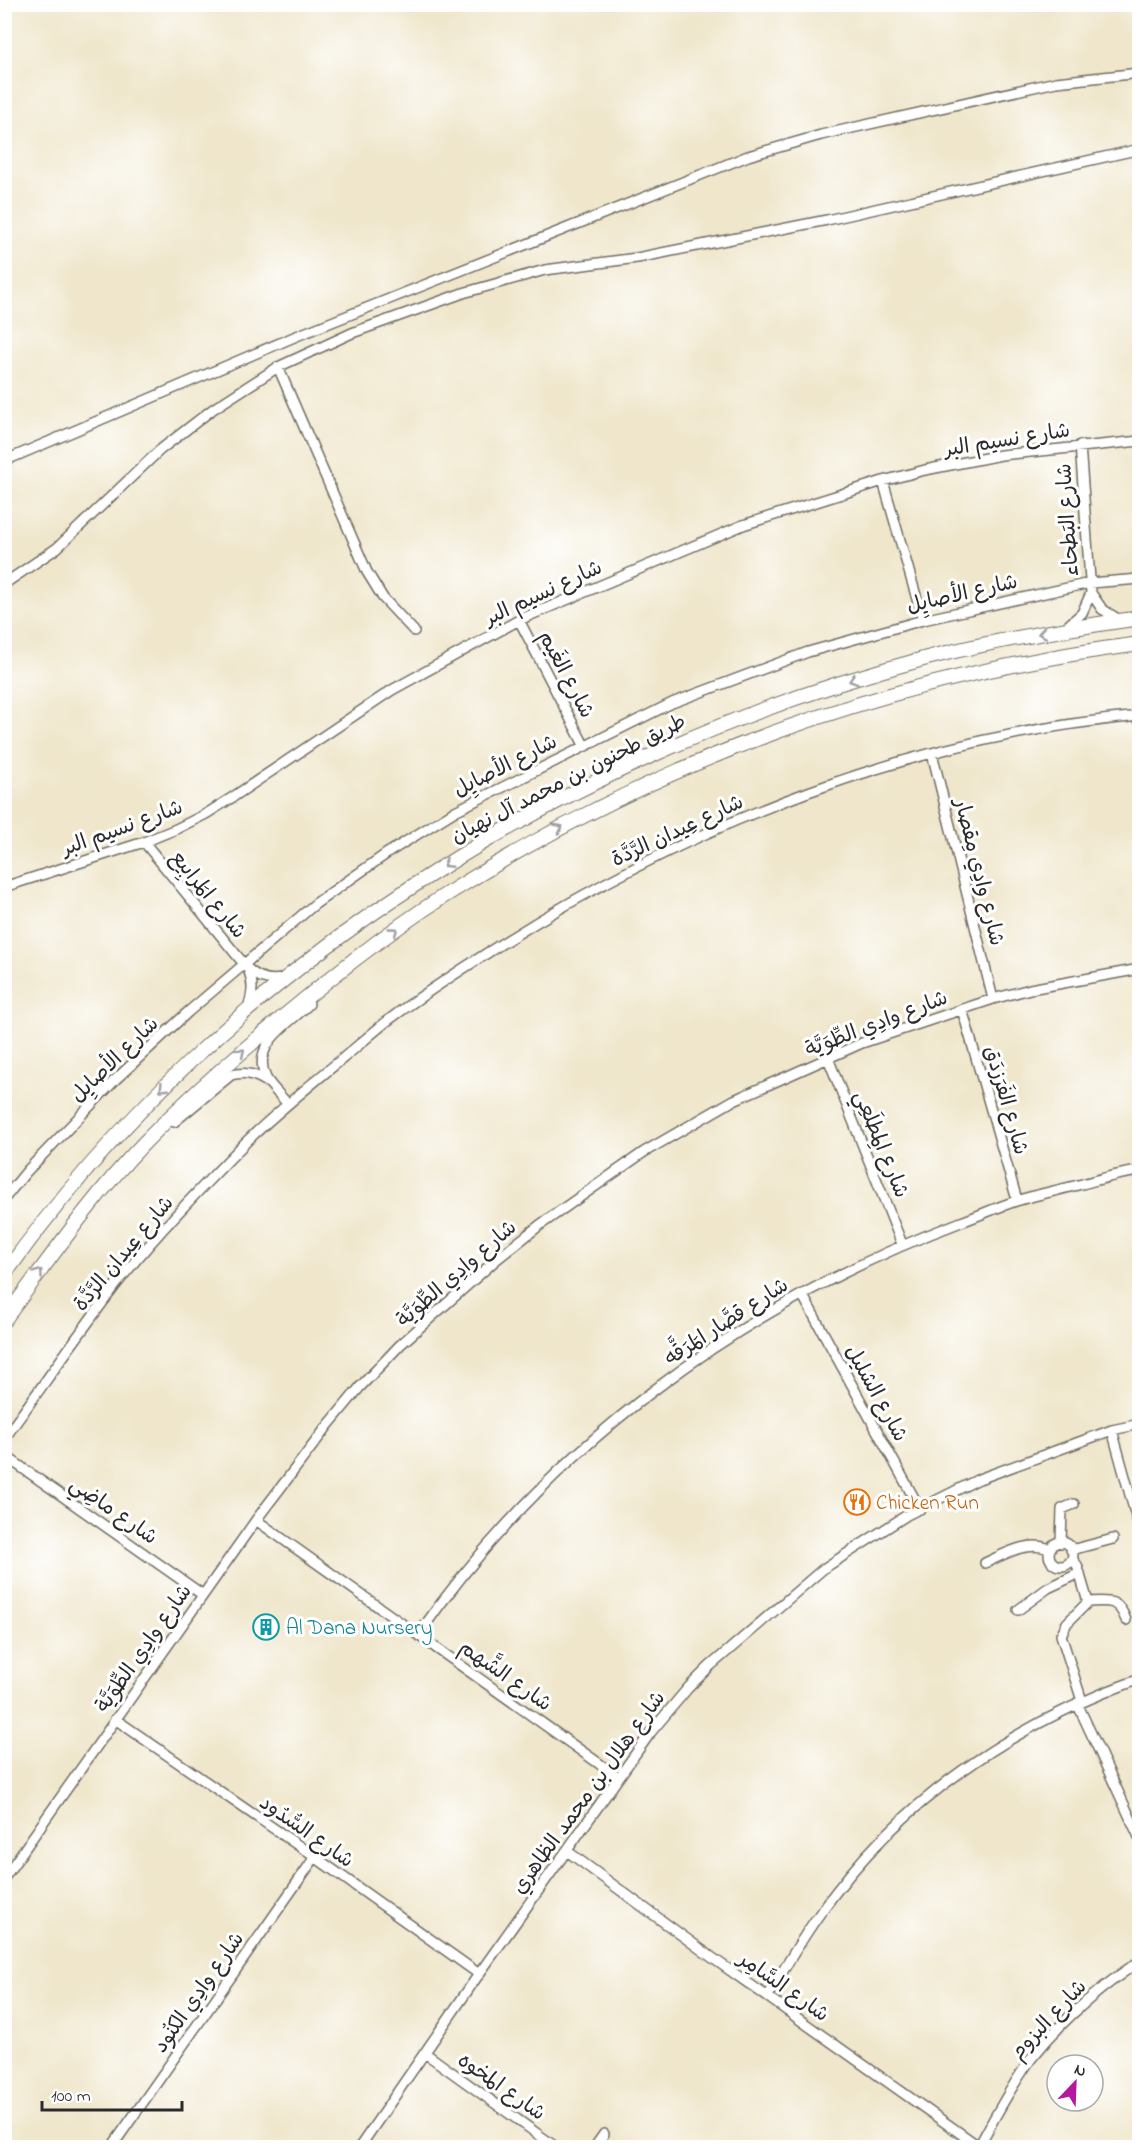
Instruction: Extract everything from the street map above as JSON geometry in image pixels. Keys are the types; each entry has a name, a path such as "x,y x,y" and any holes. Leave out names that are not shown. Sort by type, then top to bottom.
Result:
{"main road":[{"name":"طريق طحنون بن محمد آل نهيان","path":"4,1275 49,1216 148,1102 247,1010 383,907 487,838 688,739 754,713 894,668 949,653 1065,629 1140,618"},
{"name":"طريق طحنون بن محمد آل نهيان","path":"4,1320 92,1202 143,1144 228,1063 324,982 442,897 549,833 700,761 860,702 1021,663 1140,644"}],"street":[{"path":"4,461 294,337 748,156 820,135 1056,82 1140,74"},
{"path":"4,584 41,561 73,535 135,473 186,429 241,389 278,366 373,325 463,293 544,270 637,258 827,220 1140,149"},
{"path":"278,366 368,572 383,598 414,631"},
{"name":"شارع نسيم البر","path":"4,887 144,842 206,814 392,690 519,620 743,525 883,481 1001,454 1140,441"},
{"name":"شارع البَطحاء","path":"1065,629 1082,613 1090,588 1080,445"},
{"path":"883,481 923,620"},
{"name":"شارع الأصايِل","path":"4,1199 27,1171 115,1080 188,1012 246,967 315,904 389,852 455,811 672,703 808,652 923,620 1140,579"},
{"name":"شارع البَطحاء","path":"1090,588 1102,609 1121,621"},
{"name":"شارع الغَيم","path":"519,620 584,745"},
{"name":"شارع عِيدان الرَّدَّة","path":"4,1439 115,1286 142,1253 249,1139 287,1103 389,1020 449,977 579,897 632,868 756,813 865,772 932,753 1018,733 1140,716"},
{"name":"شارع وادِي مِقصار","path":"932,753 993,999"},
{"name":"شارع المَرابِيع","path":"144,842 253,974 267,980 290,976"},
{"name":"شارع المَرابِيع","path":"246,967 252,985 247,1010"},
{"name":"شارع وادِي الطِّوَيَّة","path":"4,1878 114,1719 292,1470 360,1387 400,1345 497,1259 540,1225 644,1152 734,1100 862,1044 962,1009 1030,988 1140,969"},
{"path":"270,1084 263,1066 266,1046 270,1039 312,1000 324,982"},
{"name":"شارع الفَرَزدَق","path":"962,1009 1017,1200"},
{"name":"شارع المِطلَعِي","path":"828,1058 902,1244"},
{"path":"143,1144 160,1135 231,1075 254,1074 270,1084 287,1103"},
{"name":"شارع قصَّار المَرَقَّه","path":"418,1635 442,1601 532,1496 590,1442 702,1355 802,1293 902,1244 1017,1200 1140,1171"},
{"name":"شارع الشليل","path":"802,1293 920,1509"},
{"name":"شارع هلال بن محمد الظاهري","path":"359,2148 478,1974 618,1777 669,1709 723,1654 824,1569 883,1530 920,1509 979,1479 1112,1430 1140,1424"},
{"path":"1112,1430 1140,1531"},
{"name":"شارع ماضِي","path":"4,1455 203,1595"},
{"path":"1061,1543 1062,1509 1074,1504"},
{"name":"شارع الشَّهم","path":"256,1520 618,1777"},
{"path":"1049,1549 1050,1559 1060,1566 1066,1565 1072,1554 1113,1539"},
{"path":"1049,1549 1054,1544 1061,1543 1070,1546 1080,1573 1088,1602 1067,1623 1061,1635 1079,1702 1140,1839"},
{"path":"985,1563 1030,1545 1041,1545 1049,1549"},
{"path":"1018,1610 1048,1588 1080,1573"},
{"path":"1088,1602 1109,1601 1122,1610 1126,1620"},
{"path":"768,1996 822,1910 851,1873 892,1830 945,1783 993,1748 1034,1724 1079,1702 1140,1678"},
{"name":"شارع السُّدُود","path":"114,1719 315,1857 478,1974"},
{"name":"شارع السَّامِر","path":"567,1851 980,2147"},
{"name":"شارع وادِي الكنُود","path":"111,2148 315,1857"},
{"name":"شارع البزوم","path":"980,2147 1002,2103 1031,2059 1105,1984 1140,1961"},
{"name":"شارع المخوه","path":"425,2054 557,2148"},
{"path":"594,2148 604,2133"}],"place":[{"name":"Chicken Run","path":"857,1502"},
{"name":"Al Dana Nursery","path":"266,1627"}]}
